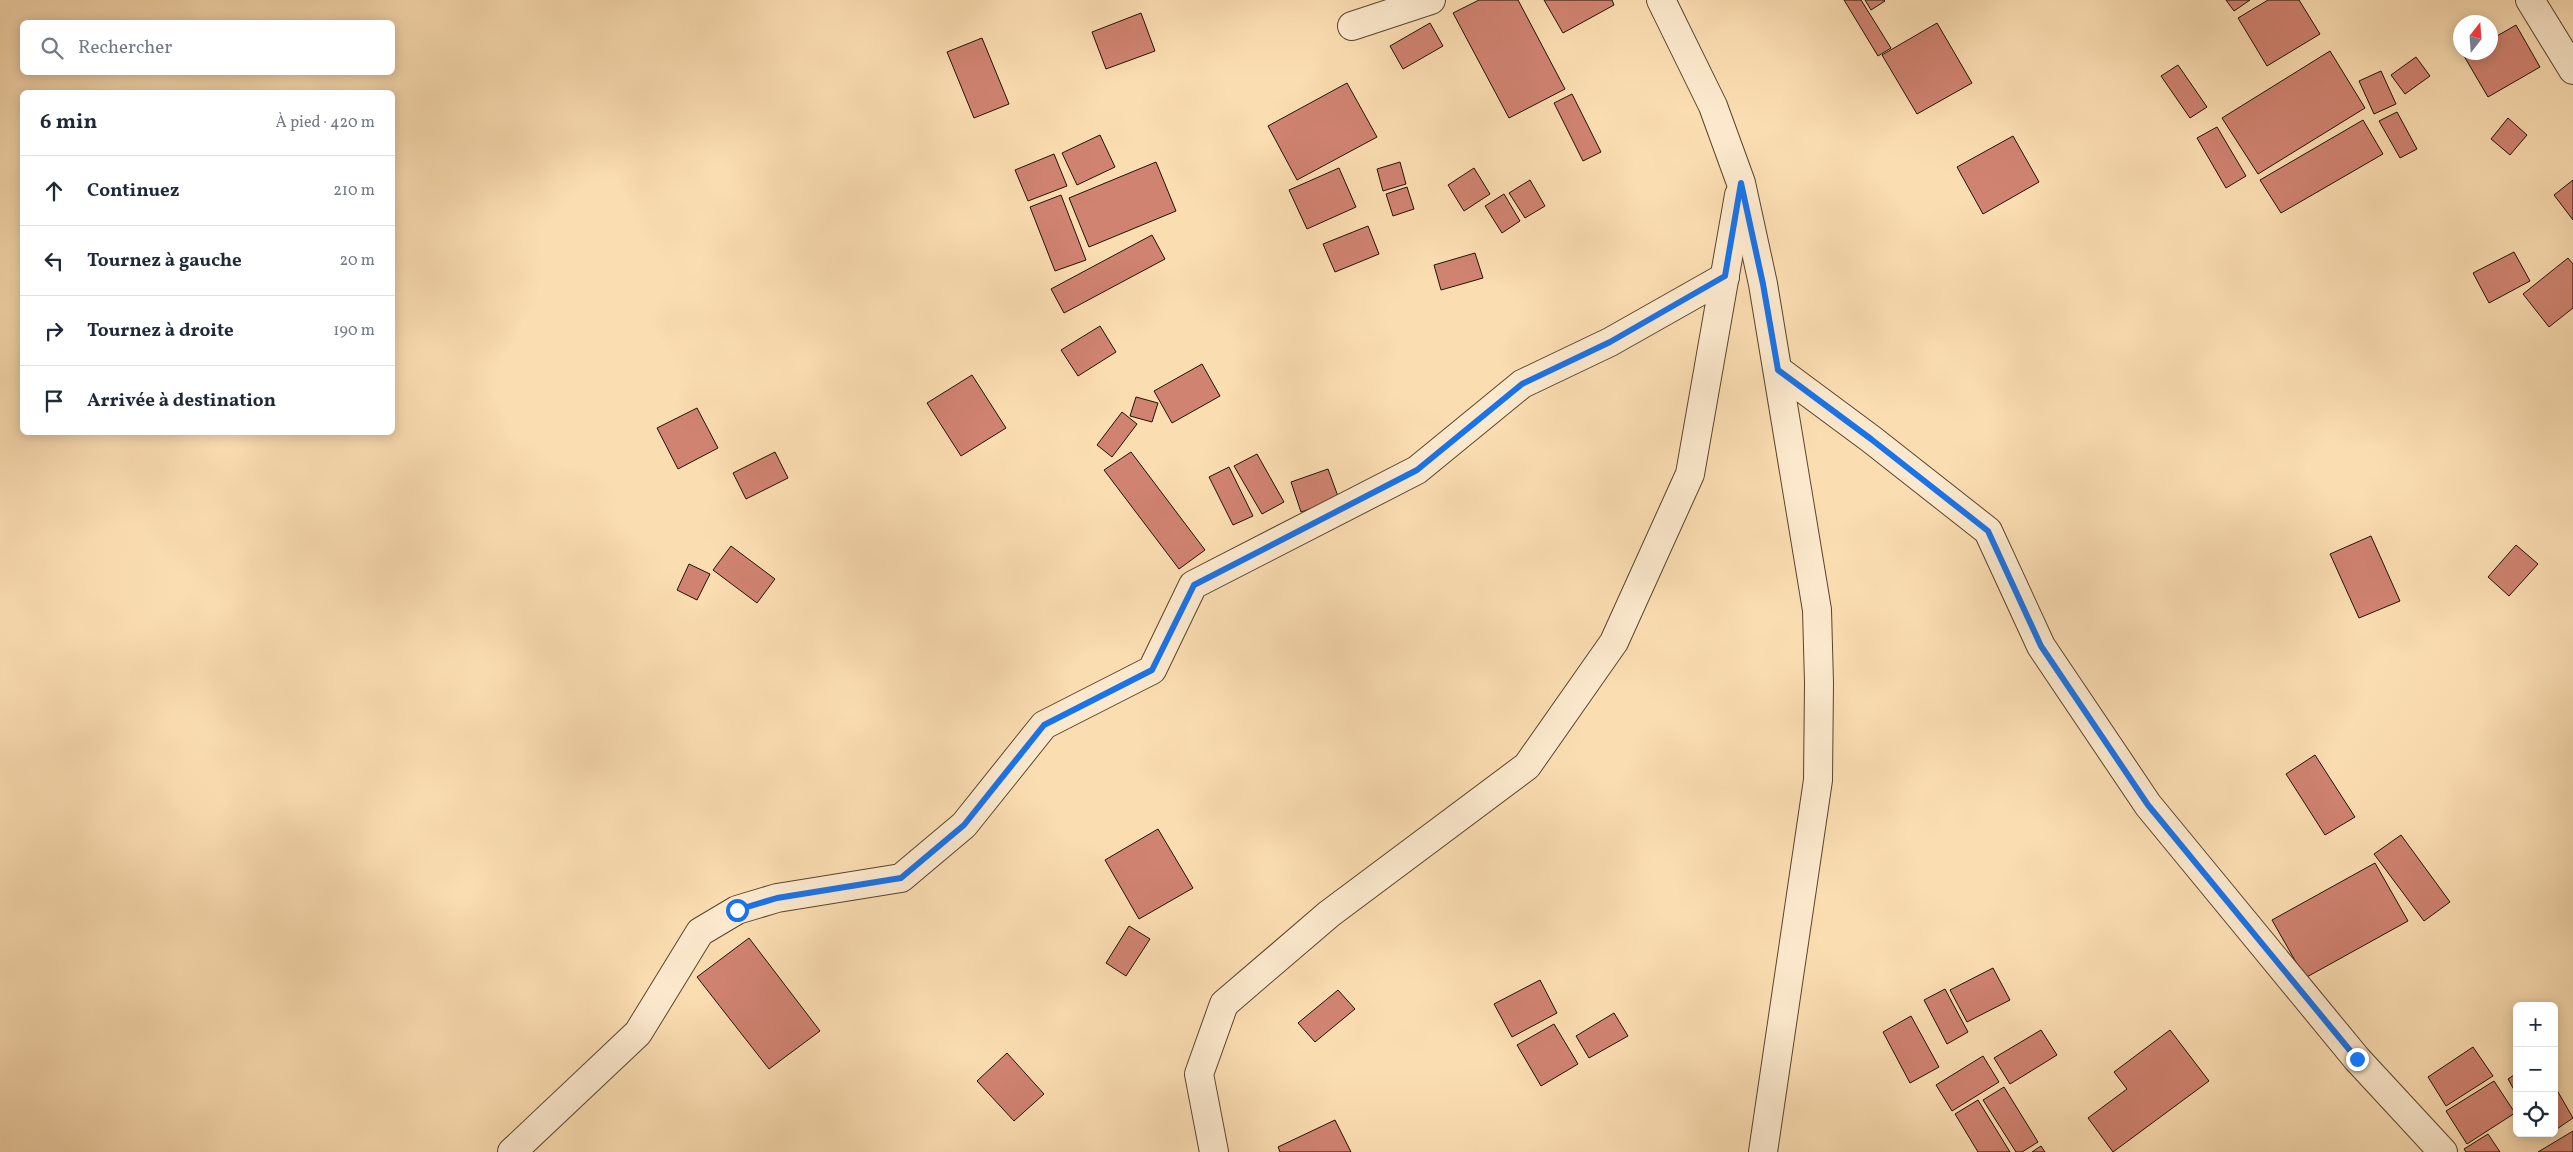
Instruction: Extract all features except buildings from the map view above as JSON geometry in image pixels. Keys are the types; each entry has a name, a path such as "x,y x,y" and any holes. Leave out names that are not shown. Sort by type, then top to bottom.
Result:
{"street":[{"path":"1352,26 1431,0"},
{"path":"1661,0 1712,106 1741,183 1763,284 1817,610 1820,683 1818,780 1763,1152"},
{"path":"2530,0 2573,70"},
{"path":"1214,1152 1199,1074 1224,1004 1329,914 1527,766 1614,642 1690,474 1741,183"},
{"path":"512,1152 638,1033 700,932 737,910 777,898 901,878 964,825 1044,725 1152,670 1194,585 1417,470 1522,384 1610,342 1725,276"},
{"path":"1778,370 1871,439 1988,531 2041,646 2148,805 2357,1059 2443,1152"}],"route":[{"path":"737,910 777,898 901,878 964,825 1044,725 1152,670 1194,585 1417,470 1522,384 1610,342 1725,276 1741,183 1763,284 1778,370 1871,439 1988,531 2041,646 2148,805 2357,1059"}]}
